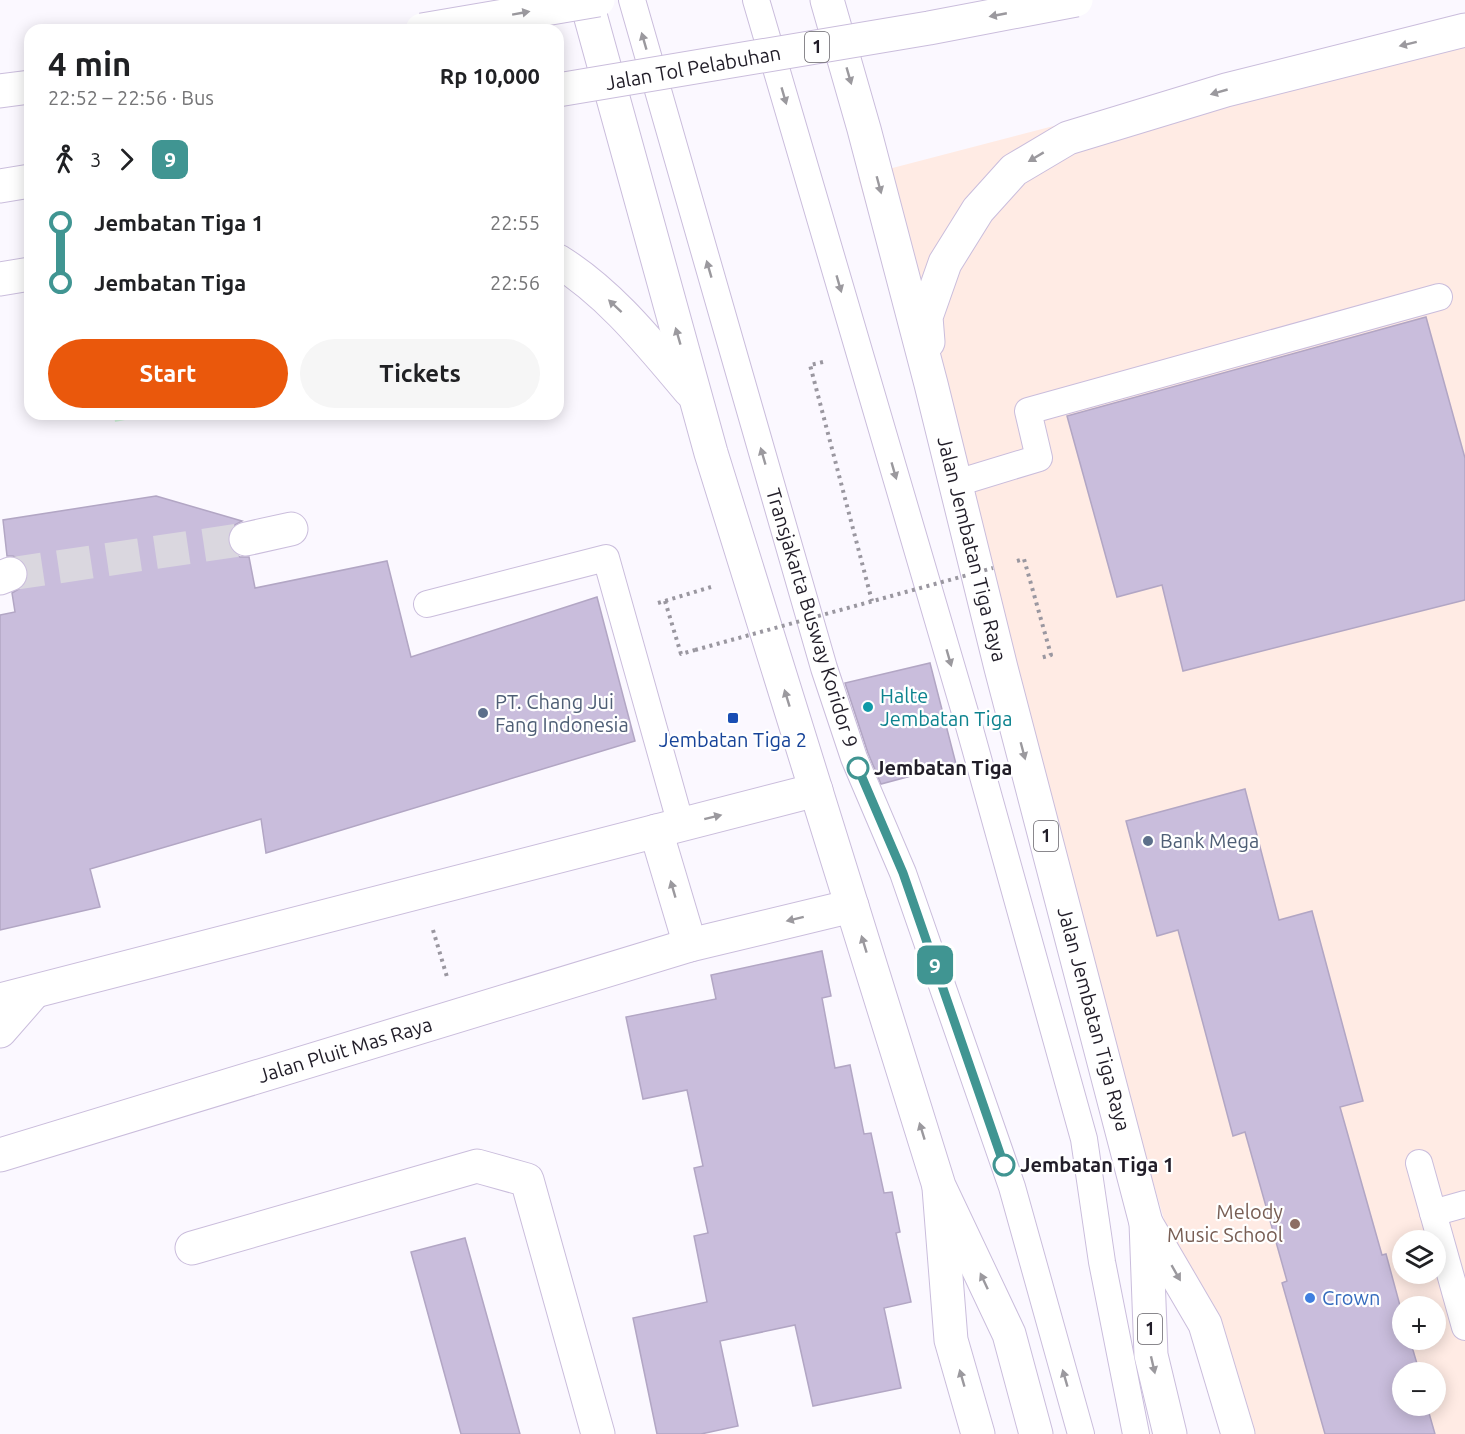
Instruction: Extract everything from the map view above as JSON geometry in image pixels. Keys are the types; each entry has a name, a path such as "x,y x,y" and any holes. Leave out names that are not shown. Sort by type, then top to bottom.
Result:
{"main road":[{"path":"586,0 696,397 939,1186 1009,1334 1036,1434"},
{"path":"457,24 598,0"},
{"name":"Jalan Jembatan Tiga Raya","path":"827,0 864,129 957,483 1001,668 1146,1222 1205,1324 1238,1434"},
{"name":"Jalan Tol Pelabuhan","path":"564,89 917,30 1077,0"},
{"path":"931,384 926,317 945,263 978,210 1014,170 1068,138 1226,90 1465,30"},
{"path":"0,91 24,88"},
{"path":"0,186 24,182"},
{"path":"564,265 582,276 626,317 696,397"},
{"path":"0,279 24,275"},
{"path":"246,539 291,529"},
{"path":"0,1000 816,790"},
{"path":"669,828 690,945"},
{"name":"Jalan Pluit Mas Raya","path":"0,1155 690,945 852,906"},
{"path":"0,1031 34,992"},
{"path":"192,1248 477,1166 528,1180 598,1434"},
{"path":"939,1186 951,1340 978,1434"},
{"name":"1","path":"1146,1222 1151,1355 1170,1434"}],"lane":[{"name":"Transjakarta Busway Koridor 9","path":"632,0 824,668 854,758 903,873 1012,1187 1081,1434"},
{"path":"756,0 972,737 1084,1138 1102,1262 1136,1434"},
{"path":"957,483 1039,458 1028,411 1439,297"},
{"path":"428,604 606,558 669,828"},
{"path":"1419,1163 1465,1328"},
{"path":"1433,1213 1465,1204"}],"path":[{"path":"1024,559 1051,655"},
{"path":"665,601 681,654 872,599 993,568"},
{"path":"422,891 458,1015"}],"shaded area":[{"path":"1465,19 1465,1434 1227,1434 858,177"}],"building":[{"path":"1426,317 1465,458 1465,600 1183,671 1162,585 1117,597 1067,416"},
{"path":"156,496 242,521 233,526 228,533 228,542 233,552 240,557 249,557 255,588 387,561 411,657 597,597 635,741 266,853 261,819 90,869 100,907 0,930 0,615 15,612 12,593 24,586 29,576 28,568 22,560 7,556 3,520"},
{"name":"Halte Jembatan Tiga","path":"930,663 956,764 881,784 868,753 845,683"},
{"path":"1245,789 1279,920 1312,911 1363,1101 1340,1107 1382,1255 1386,1254 1392,1284 1394,1284 1397,1296 1392,1296 1392,1350 1413,1350 1417,1362 1392,1362 1392,1416 1430,1416 1435,1434 1325,1434 1282,1283 1287,1281 1245,1132 1233,1136 1178,930 1157,936 1126,821"},
{"path":"822,951 831,996 822,998 835,1068 850,1065 864,1134 871,1133 884,1193 892,1192 900,1232 896,1233 911,1302 884,1308 901,1388 813,1406 795,1325 720,1341 738,1426 701,1434 657,1434 633,1318 707,1302 694,1236 708,1233 694,1168 703,1166 687,1090 643,1099 626,1017 716,999 711,975"},
{"path":"465,1238 520,1434 461,1434 411,1252"}],"tunnel":[{"path":"10,574 246,539"}],"bus line":[{"name":"9","path":"858,768 903,873 1004,1165"}],"place":[{"name":"Halte Jembatan Tiga","path":"868,707"},
{"name":"PT. Chang Jui Fang Indonesia","path":"483,713"},
{"name":"Jembatan Tiga 2","path":"733,718"},
{"name":"Jembatan Tiga","path":"858,768"},
{"name":"Bank Mega","path":"1148,841"},
{"name":"Jembatan Tiga 1","path":"1004,1165"},
{"name":"Melody Music School","path":"1295,1224"},
{"name":"Crown","path":"1310,1298"}]}
